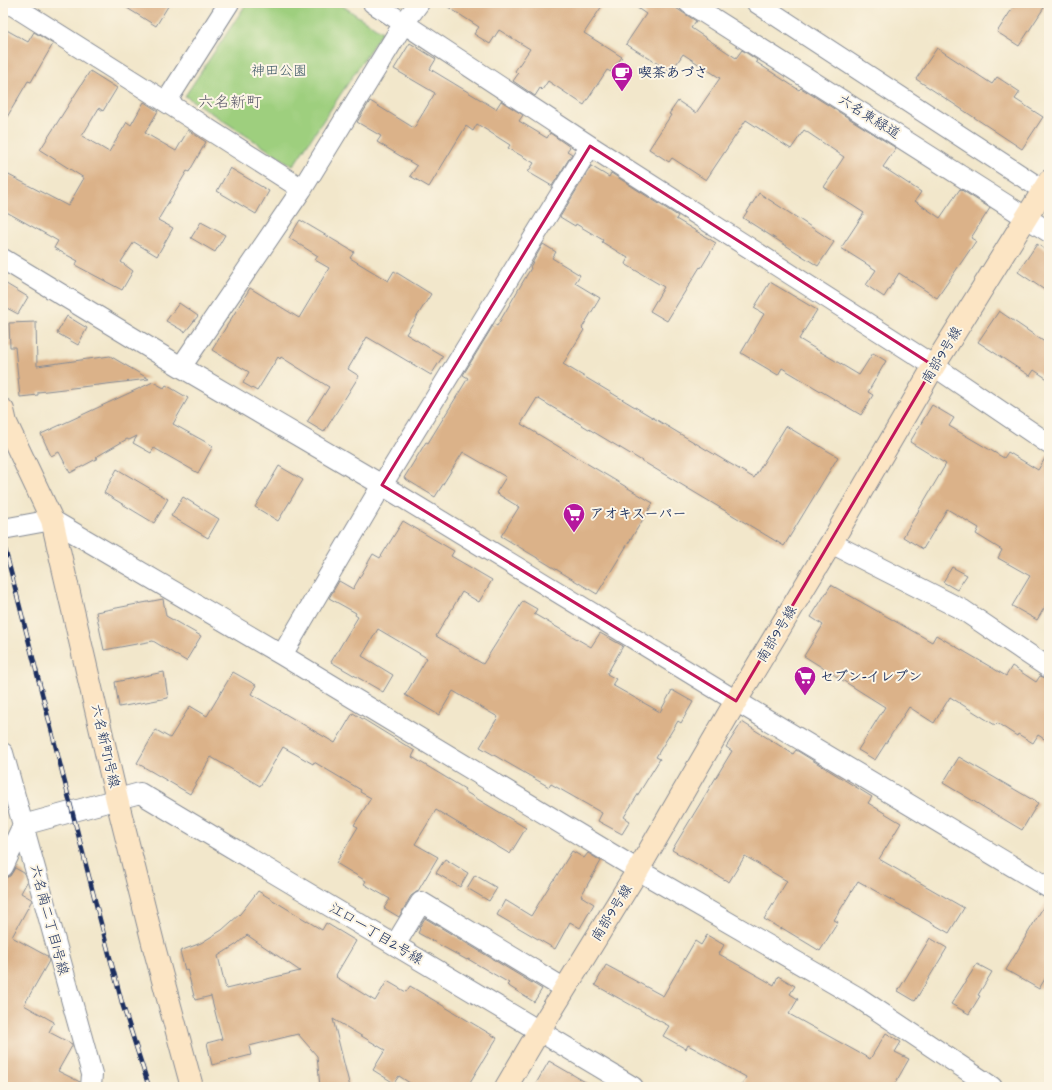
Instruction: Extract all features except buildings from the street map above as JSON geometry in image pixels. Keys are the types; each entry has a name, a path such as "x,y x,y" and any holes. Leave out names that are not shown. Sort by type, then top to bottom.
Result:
{"street":[{"path":"9,3 302,189"},
{"path":"166,102 229,3"},
{"path":"373,3 590,146 934,366 1049,444"},
{"path":"181,368 302,189 404,23 419,3"},
{"name":"六名東緑道","path":"689,3 1049,232"},
{"path":"757,3 1047,188"},
{"path":"282,655 382,485 590,146"},
{"name":"南部9号線","path":"506,1087 638,870 934,366 1026,217 1047,188"},
{"path":"3,259 181,368 382,485 736,701 1049,888"},
{"name":"六名新町1号線","path":"3,410 6,423 52,520 154,947 192,1087"},
{"path":"3,529 52,520 282,655 638,870 859,998 992,1087"},
{"path":"831,543 963,610 1049,668"},
{"name":"六名南二丁目1号線","path":"3,753 92,1074 91,1087"},
{"name":"江口一丁目2号線","path":"23,825 140,793 633,1087"},
{"path":"4,862 23,825"},
{"path":"395,945 421,902 565,988"}],"highlighted area":[{"path":"590,146 934,366 736,701 382,485"}],"green space":[{"name":"神田公園","path":"247,3 338,3 382,32 293,166 185,96"}],"railway":[{"path":"3,541 122,1003 149,1087"}],"place":[{"name":"喫茶あづさ","path":"622,92"},
{"name":"アオキスーパー","path":"574,534"},
{"name":"セブン-イレブン","path":"805,696"}],"district":[{"name":"六名新町","path":"230,102"}]}
